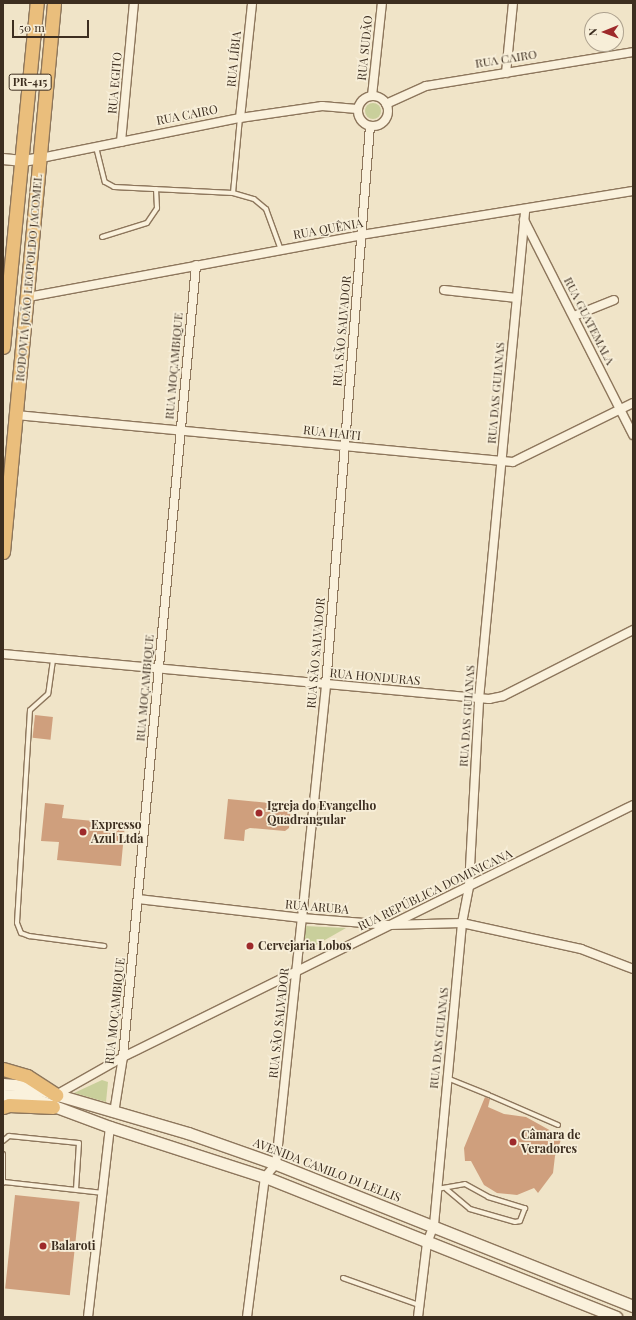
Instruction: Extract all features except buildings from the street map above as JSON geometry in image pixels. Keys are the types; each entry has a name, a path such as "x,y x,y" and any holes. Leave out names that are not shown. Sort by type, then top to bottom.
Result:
{"highway":[{"name":"RODOVIA JOÃO LEOPOLDO JACOMEL","path":"3,347 23,161 37,3"},
{"name":"RODOVIA JOÃO LEOPOLDO JACOMEL","path":"3,552 41,158 54,3"},
{"path":"3,1069 27,1076 54,1101"},
{"path":"3,1107 9,1105 54,1101"}],"main road":[{"name":"AVENIDA CAMILO DI LELLIS","path":"3,1084 28,1086 54,1101 110,1127 265,1177 427,1243 616,1317"},
{"name":"AVENIDA CAMILO DI LELLIS","path":"3,1095 28,1096 114,1113 188,1133 276,1164 434,1225 633,1306"}],"street":[{"name":"RUA EGITO","path":"121,142 134,3"},
{"name":"RUA LÍBIA","path":"240,118 252,3"},
{"name":"RUA SUDÃO","path":"372,96 382,3"},
{"path":"506,73 513,3"},
{"name":"RUA CAIRO","path":"386,104 426,86 633,52"},
{"path":"372,96 380,98 386,104 388,113 384,121 370,126 360,120 357,109 362,100 372,96"},
{"name":"RUA CAIRO","path":"3,159 23,161 240,118 322,106 357,109"},
{"name":"RUA SÃO SALVADOR","path":"276,1164 326,685 370,126"},
{"name":"RUA QUÊNIA","path":"28,297 361,235 633,191"},
{"name":"RUA DAS GUIANAS","path":"418,1317 427,1243 434,1225 436,1189 462,923 469,886 479,699 525,209"},
{"name":"RUA GUATEMALA","path":"524,220 633,435"},
{"name":"RUA MOÇAMBIQUE","path":"114,1113 123,1057 196,265"},
{"path":"444,290 517,298"},
{"path":"574,316 614,300"},
{"name":"RUA HAITI","path":"16,415 501,462 514,462 633,403"},
{"name":"RUA HONDURAS","path":"3,654 53,660 159,668 479,699 502,696 633,630"},
{"name":"RUA REPÚBLICA DOMINICANA","path":"54,1101 123,1057 296,973 389,925 633,805"},
{"name":"RUA ARUBA","path":"138,899 302,918 389,925 462,923 581,949 633,969"},
{"path":"88,1317 110,1127"},
{"path":"247,1317 265,1177 276,1164"}],"lane":[{"path":"233,193 240,118"},
{"path":"96,147 99,165 105,182 114,187 233,193 254,199 266,209 282,250"},
{"path":"102,237 147,223 157,208 156,189"},
{"path":"53,660 48,694 30,710 17,923 21,933 29,936 104,946"},
{"path":"447,1078 558,1125"},
{"path":"3,1141 9,1136 79,1143 76,1189"},
{"path":"3,1154 4,1183 76,1189 103,1193"},
{"path":"436,1189 446,1189 455,1184 465,1184 488,1197 525,1208 520,1221 515,1222 470,1208 446,1189"},
{"path":"343,1278 419,1306"}],"green space":[{"path":"373,103 379,105 381,111 379,117 373,119 367,117 365,111 367,105"},
{"path":"305,926 346,928 302,953"},
{"path":"102,1080 108,1082 106,1102 74,1093"}],"place":[{"name":"Igreja do Evangelho Quadrangular","path":"259,813"},
{"name":"Expresso Azul Ltda","path":"83,832"},
{"name":"Cervejaria Lobos","path":"250,946"},
{"name":"Câmara de Veradores","path":"513,1142"},
{"name":"Balaroti","path":"43,1246"}]}
